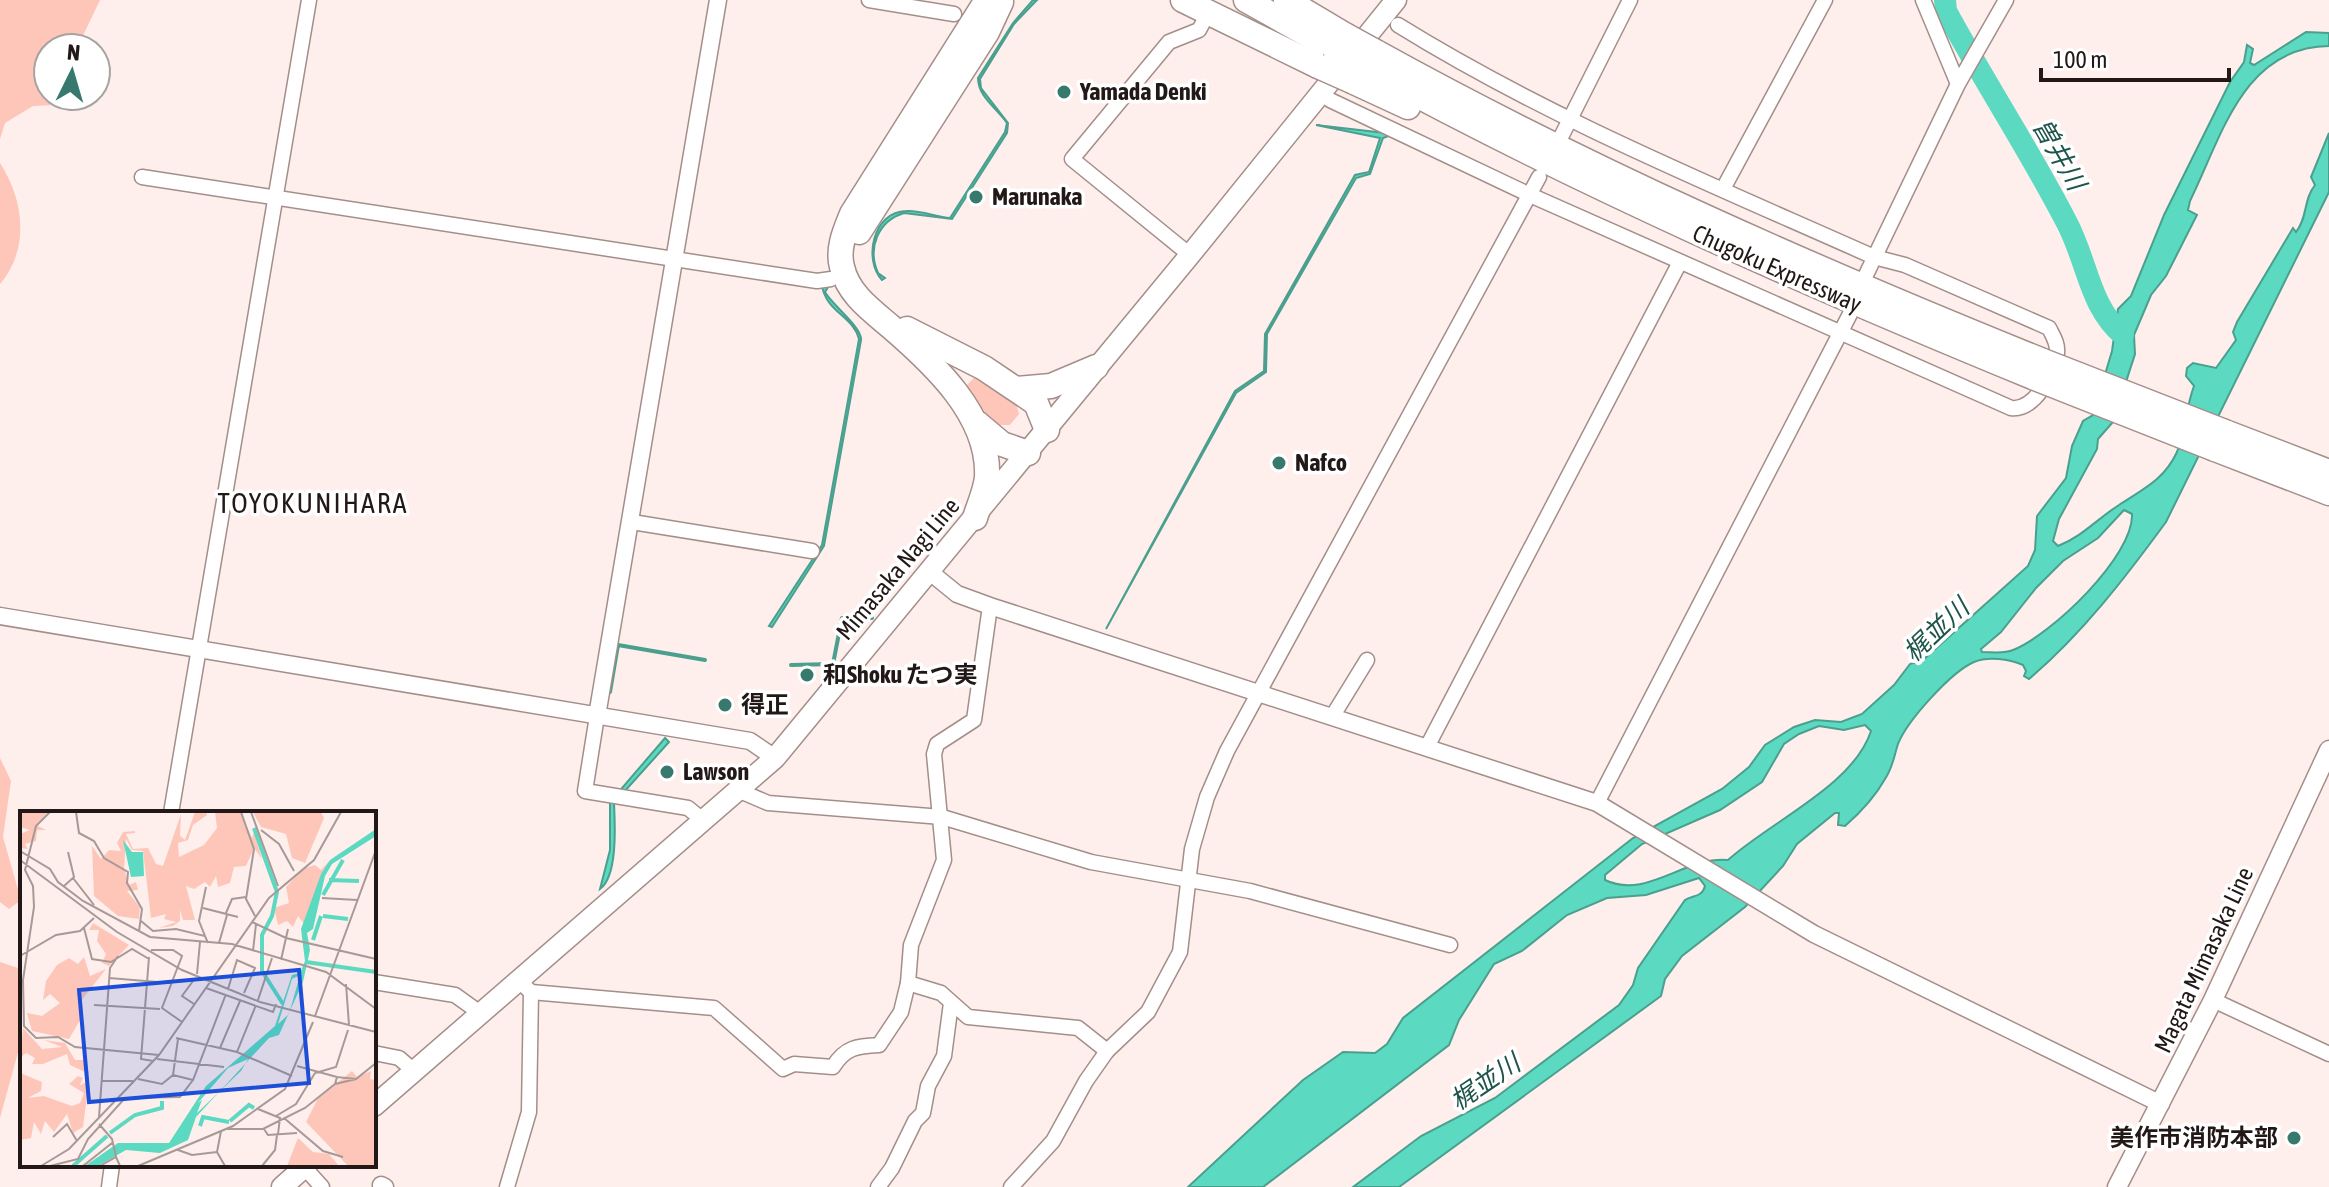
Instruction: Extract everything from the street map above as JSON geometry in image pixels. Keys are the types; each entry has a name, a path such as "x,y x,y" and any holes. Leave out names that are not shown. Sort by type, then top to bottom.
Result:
{"highway":[{"path":"987,0 852,214 841,241 841,265 849,289 911,344 977,423 1002,444 1028,453"},
{"path":"1002,0 987,32 881,202 865,219 855,239 852,265 859,286 916,336 984,368 1036,403 1047,430"},
{"path":"987,32 1021,0"},
{"path":"1183,0 1333,51 1365,67"},
{"name":"Chugoku Expressway","path":"1246,0 1333,51 1620,198 1748,258 2220,441 2329,493"},
{"name":"Chugoku Expressway","path":"1286,0 1333,51"},
{"path":"957,48 964,7"},
{"name":"Chugoku Expressway","path":"1365,67 1527,132 1750,238 2039,369"},
{"path":"1017,389 1051,386 1096,367"},
{"path":"975,518 987,480 986,459 977,423"},
{"name":"Chugoku Expressway","path":"2220,441 2329,472"}],"main road":[{"name":"Mimasaka Nagi Line","path":"376,1104 480,1013 524,986 775,758 975,518 1396,0"},
{"name":"Magata Mimasaka Line","path":"2117,1187 2213,1000 2329,750"},
{"path":"282,1187 305,1167"}],"street":[{"path":"171,811 309,0"},
{"path":"704,821 688,808 585,791 718,0"},
{"path":"869,0 964,7"},
{"path":"1562,135 1630,0"},
{"path":"1723,189 1825,0"},
{"path":"1923,0 1959,82"},
{"path":"1865,277 1959,82 2006,0"},
{"path":"1190,255 1072,159 1169,42 1199,30 1206,17"},
{"path":"1330,100 1530,195 2011,408 2020,410 2028,405 2051,370 2057,353 2055,338 2049,328 1905,265 1874,257 1569,119 1467,68 1398,25"},
{"path":"142,177 675,260 817,281 831,279"},
{"path":"1011,1187 1042,1157 1107,1051 1148,1012 1180,952 1186,879 1207,797 1227,751 1262,693 1539,177"},
{"path":"1427,747 1680,262"},
{"path":"1597,803 1850,314"},
{"path":"632,522 812,551"},
{"path":"930,572 957,594 990,606 1597,803 1634,822 1814,934 2161,1104"},
{"path":"507,1187 529,1112 524,986 714,1008 783,1069 794,1064 833,1067 839,1057 855,1046 879,1045 901,1012 908,983 911,945 944,860 934,754 937,744 974,720 990,606"},
{"path":"0,616 750,741 775,758"},
{"path":"1332,717 1367,660"},
{"path":"740,791 768,803 942,817 1091,862 1250,891 1450,945"},
{"path":"376,982 455,995 480,1013"},
{"path":"908,983 941,993 974,1018 1078,1028 1107,1051"},
{"path":"2213,1000 2329,1054"},
{"path":"878,1187 923,1113 928,1086 944,1056 951,1003"},
{"path":"376,1053 399,1058 414,1071"},
{"path":"109,1187 112,1167"},
{"path":"307,1167 322,1187"}],"shaded area":[{"path":"0,0 100,0 85,32 32,32 32,107 5,123 0,139"},
{"path":"1033,0 1037,0 1014,24 980,79 981,88 1008,123 1007,133 952,219 904,213 881,229 874,254 878,273 885,278 882,280 876,271 873,260 873,249 874,238 886,219 906,211 950,218 1005,132 1007,123 981,91 978,78 1013,23"},
{"path":"2306,32 2329,33 2329,46 2300,50 2276,62 2256,78 2225,124 2190,201 2188,210 2197,215 2166,276 2151,295 2134,335 2135,354 2113,422 2098,439 2097,449 2059,519 2053,541 2058,546 2152,483 2172,462 2180,444 2194,386 2186,376 2187,368 2193,363 2216,368 2236,340 2233,332 2237,322 2293,228 2296,232 2300,226 2315,185 2311,177 2329,133 2329,192 2166,522 2119,584 2067,643 2029,679 2024,676 2026,671 2023,665 2011,661 1986,659 1964,667 1910,723 1898,744 1888,775 1862,810 1845,826 1838,825 1839,813 1835,813 1797,844 1783,866 1745,907 1682,956 1665,979 1661,996 1399,1187 1353,1187 1421,1136 1495,1098 1619,1005 1633,985 1638,968 1685,900 1704,890 1705,886 1699,878 1646,895 1607,898 1567,915 1522,951 1494,964 1459,1020 1449,1045 1263,1187 1188,1187 1303,1080 1343,1052 1375,1053 1387,1044 1403,1018 1633,838 1722,789 1749,767 1765,745 1794,727 1815,720 1841,722 1862,714 1894,685 1910,664 1924,659 2028,566 2035,550 2037,516 2066,478 2072,446 2083,421 2093,415 2112,351 2118,309 2131,296 2164,215 2230,82 2244,62 2247,45 2253,49 2250,63 2254,65","holes":["2124,510 2132,514 2129,531 2120,551 2088,592 2029,642 2009,651 1982,652 1981,649 2001,632 2036,588 2063,561 2098,538","1865,725 1871,731 1847,769 1809,802 1728,860 1696,864 1636,885 1605,880 1605,875 1642,844 1720,810 1762,782 1784,744 1799,734 1819,726 1844,730"]},
{"path":"1316,125 1394,134 1383,138 1370,174 1356,178 1267,334 1266,372 1236,393 1106,629 1235,391 1264,371 1265,334 1355,175 1369,172 1380,138"},
{"path":"0,163 18,208 20,240 10,270 0,284"},
{"path":"830,284 825,292 857,329 861,340 824,546 772,627 769,626 822,545 859,339 852,325 824,294 822,285"},
{"path":"977,375 1015,400 1019,414 1010,425 993,425 963,389"},
{"path":"665,738 669,742 614,803 613,862 600,889 610,850 610,802"},
{"path":"0,758 11,781 3,837 20,901 9,909 0,902"},
{"path":"0,962 18,968 20,1045 0,1118"}],"waterway":[{"name":"曽井川","path":"1945,0 1946,11 2067,223 2103,311 2123,335"},
{"path":"791,665 833,664 842,618 872,618"},
{"path":"610,692 618,645 705,660"}],"place":[{"name":"Yamada Denki","path":"1064,92"},
{"name":"Marunaka","path":"976,197"},
{"name":"Nafco","path":"1279,463"},
{"name":"和Shoku たつ実","path":"807,675"},
{"name":"得正","path":"725,705"},
{"name":"Lawson","path":"667,772"},
{"name":"美作市消防本部","path":"2294,1138"}],"district":[{"name":"TOYOKUNIHARA","path":"313,503"}],"water label":[{"name":"梶並川","path":"1936,630"},
{"name":"梶並川","path":"1485,1082"}]}
